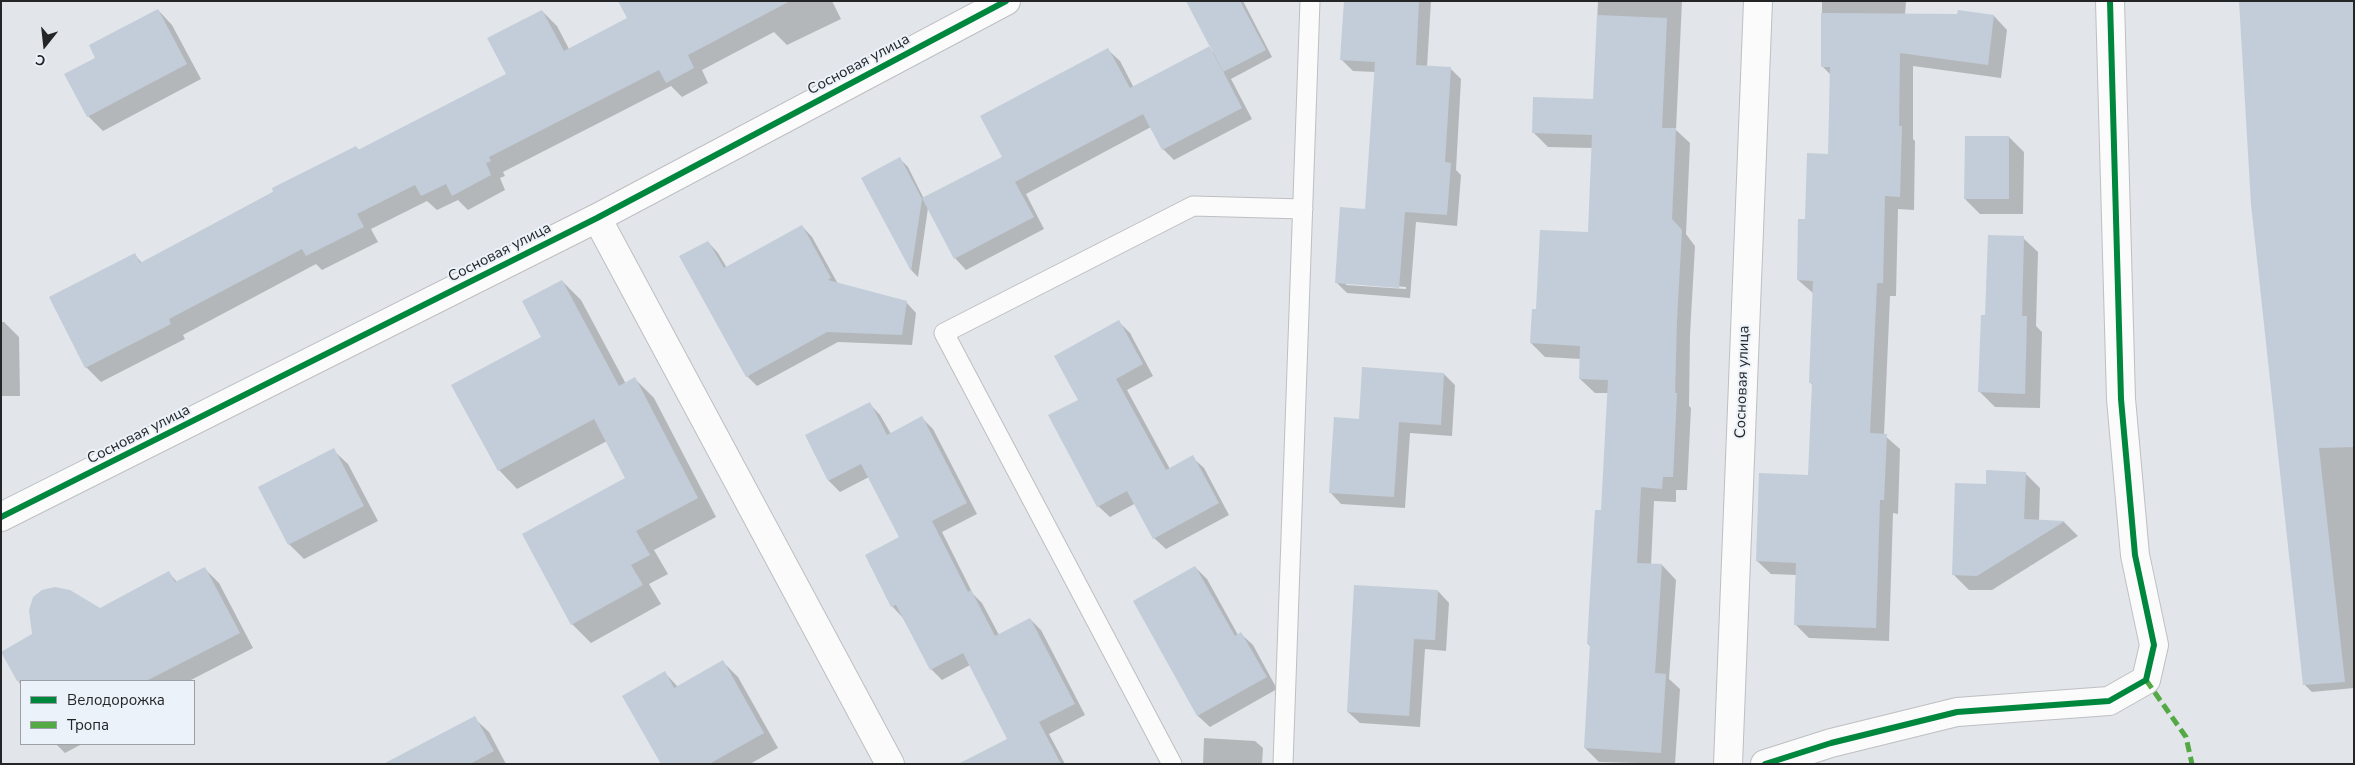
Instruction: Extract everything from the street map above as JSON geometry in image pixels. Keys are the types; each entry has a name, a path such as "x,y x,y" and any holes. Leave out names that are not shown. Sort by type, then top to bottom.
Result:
{"street":[{"name":"Сосновая улица","path":"1,517 597,218 1006,1"},
{"name":"Сосновая улица","path":"1728,764 1758,1"},
{"path":"1765,764 1831,743 1957,712 2110,701 2146,680 2154,645 2134,555 2121,399 2110,1"},
{"path":"597,218 890,764"}],"lane":[{"path":"1283,764 1310,1"},
{"path":"1172,764 944,333 1193,206 1302,209"}],"building":[{"path":"618,1 790,1 688,55 694,68 666,83 659,70 489,157 491,161 486,163 491,175 452,196 446,184 421,196 415,185 357,214 364,227 306,256 302,249 169,319 171,324 85,368 49,297 135,253 140,263 273,192 272,188 356,146 358,150 506,74 487,38 542,10 564,51 627,18"},
{"path":"1186,1 1240,1 1266,50 1223,72"},
{"path":"1344,1 1419,1 1416,65 1451,67 1445,162 1451,163 1447,215 1405,212 1399,288 1335,283 1340,207 1365,209 1375,62 1340,60"},
{"path":"2239,1 2354,1 2354,447 2319,448 2345,682 2303,685 2251,204"},
{"path":"158,9 187,64 87,117 64,74 95,58 89,45"},
{"path":"1958,10 1994,15 1988,65 1900,53 1899,126 1902,126 1900,197 1885,196 1883,283 1877,283 1870,433 1887,434 1884,500 1880,500 1876,628 1794,625 1796,563 1756,561 1759,473 1808,475 1812,383 1809,383 1813,281 1797,280 1798,219 1805,219 1807,153 1828,154 1830,67 1821,67 1821,13 1957,14"},
{"path":"1597,15 1667,18 1662,128 1676,128 1672,219 1682,230 1677,320 1675,393 1677,393 1673,477 1663,477 1662,489 1641,487 1637,563 1662,564 1655,673 1666,674 1661,753 1584,748 1590,644 1587,644 1595,510 1601,510 1608,380 1579,379 1580,346 1530,343 1532,309 1536,309 1540,230 1588,232 1592,135 1532,133 1533,97 1593,99"},
{"path":"1210,46 1242,108 1162,150 1143,114 1015,182 1034,217 954,259 922,198 1002,157 980,116 1108,48 1130,88"},
{"path":"1965,136 2009,136 2009,199 1964,199"},
{"path":"900,157 922,199 911,271 861,178"},
{"path":"802,225 831,278 828,280 907,301 902,335 827,332 746,377 679,256 708,241 724,268"},
{"path":"1988,235 2024,236 2022,316 2027,316 2025,394 1978,392 1981,315 1985,315"},
{"path":"562,280 619,386 635,377 698,498 636,531 650,555 631,565 643,585 571,625 522,534 625,478 594,419 498,471 451,385 541,337 522,301"},
{"path":"1119,320 1143,364 1116,379 1166,470 1193,455 1219,503 1153,539 1127,491 1097,507 1048,415 1078,400 1054,356"},
{"path":"1362,367 1444,373 1441,425 1399,422 1394,497 1329,493 1334,417 1359,419"},
{"path":"870,402 887,435 922,416 967,503 932,521 968,592 971,590 995,636 1030,618 1075,704 1039,722 1061,764 958,764 1007,739 963,653 930,670 896,605 891,607 865,555 899,537 861,464 828,481 805,435"},
{"path":"334,448 364,506 288,545 258,487"},
{"path":"1986,470 2026,472 2024,519 2065,521 1977,576 1952,575 1955,483 1986,484"},
{"path":"1195,566 1235,636 1241,632 1267,677 1197,716 1133,601"},
{"path":"205,567 240,633 148,680 17,681 1,652 32,634 29,610 33,597 42,590 55,587 70,590 100,608 169,571 175,582"},
{"path":"1354,585 1438,590 1435,640 1414,639 1409,716 1347,712"},
{"path":"723,660 764,733 709,764 661,764 622,696 665,671 674,688"},
{"path":"475,716 494,751 470,764 383,764"}],"marked path":[{"path":"2146,680 2186,737 2192,764"}],"cycle path":[{"path":"1,517 597,218 1006,1"},
{"path":"1765,764 1831,743 1957,712 2109,701 2146,680 2154,645 2135,555 2121,399 2110,1"}]}
